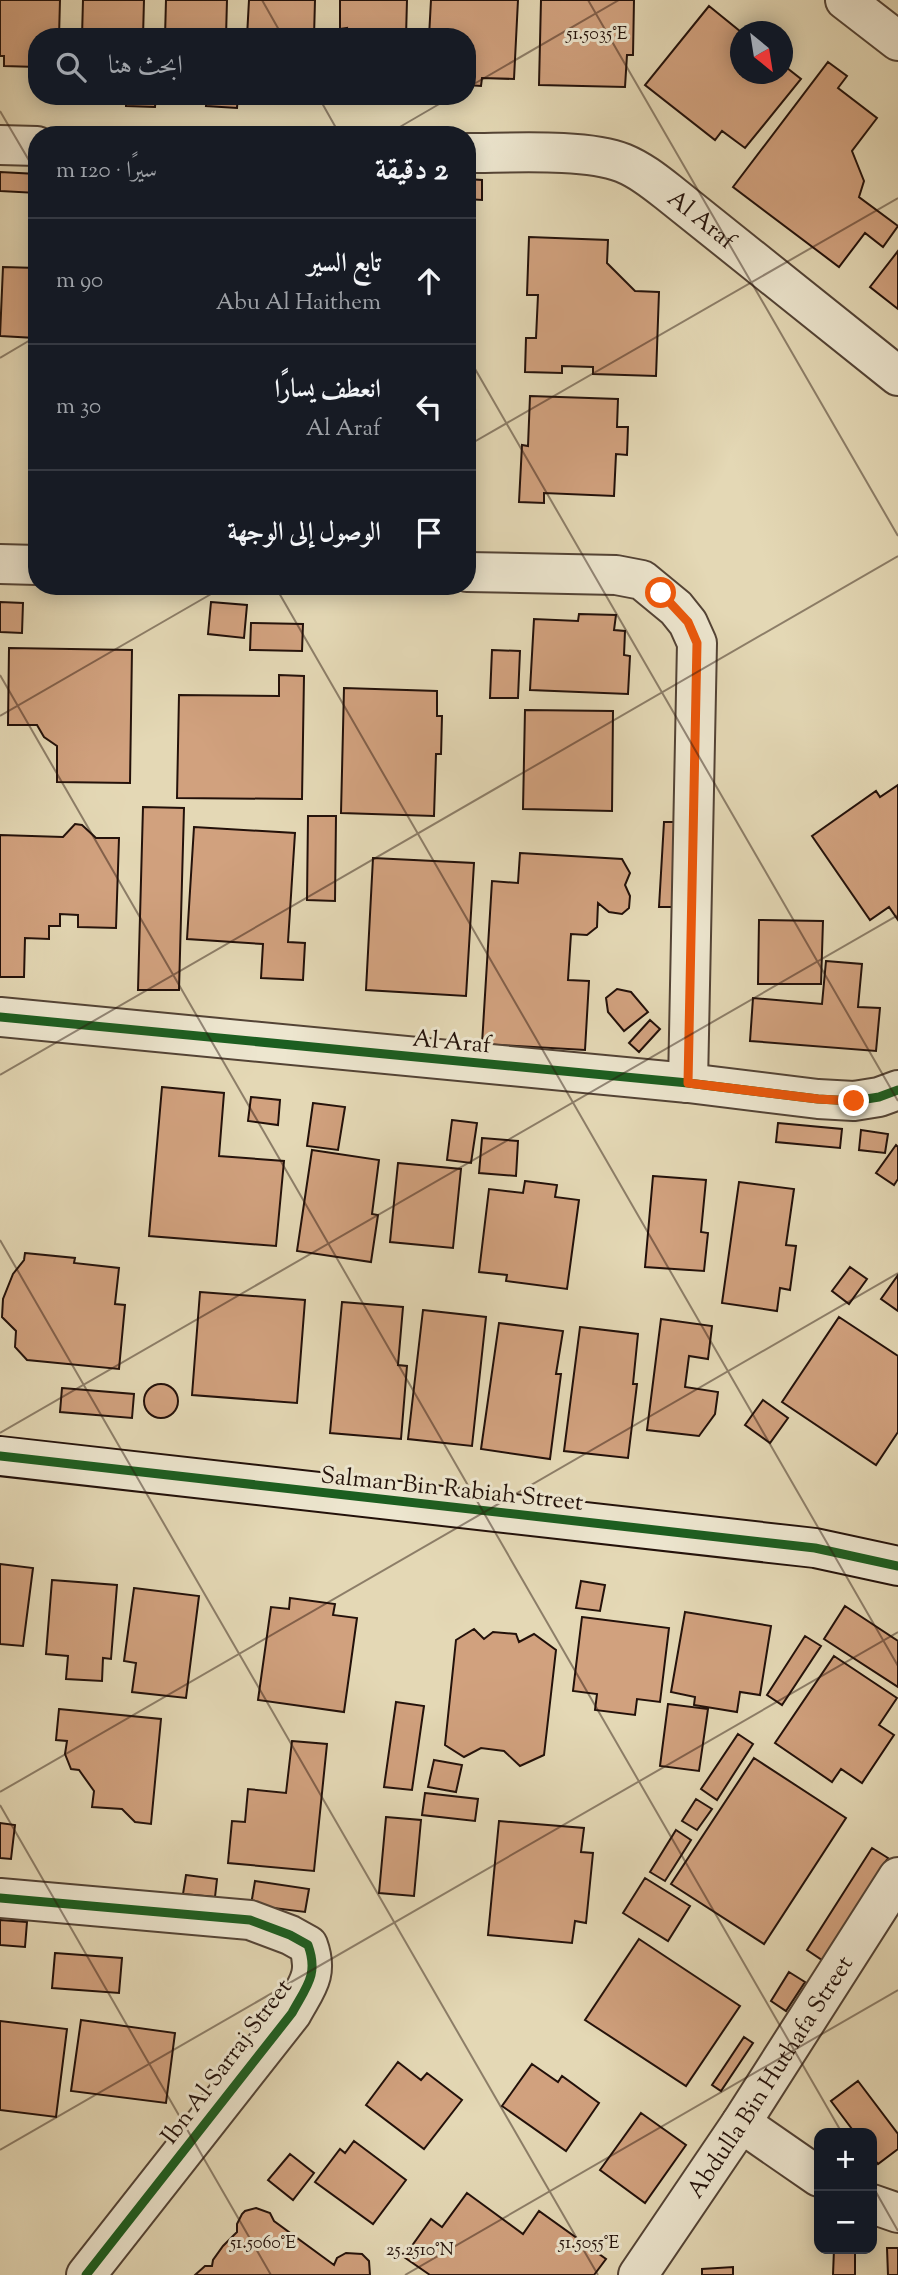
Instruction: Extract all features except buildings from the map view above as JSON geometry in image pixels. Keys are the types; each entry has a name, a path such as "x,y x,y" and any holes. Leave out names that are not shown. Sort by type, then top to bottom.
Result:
{"street":[{"path":"845,0 898,41"},
{"path":"0,145 28,146"},
{"name":"Al Araf","path":"476,153 591,155 622,163 645,175 898,376"},
{"path":"0,564 28,565"},
{"path":"476,572 616,575 642,580 676,608 688,622 697,643 688,1083"},
{"name":"Al Araf","path":"0,1017 688,1083 818,1099 854,1101 898,1090"},
{"name":"Salman Bin Rabiah Street","path":"0,1456 815,1548 898,1566"},
{"name":"Abdulla Bin Huthafa Street","path":"638,2275 741,2123 898,1877"},
{"name":"Ibn Al Sarraj Street","path":"0,1898 250,1920 308,1945 313,1960 310,1981 292,2013 86,2275"},
{"path":"741,2123 814,2174"},
{"path":"877,2206 898,2213"}],"cycle path":[{"path":"0,1017 688,1083 818,1099 854,1101 879,1097 898,1090"},
{"path":"0,1456 815,1548 898,1566"},
{"path":"0,1898 250,1920 308,1945 311,1955 309,1980 292,2013 86,2275"}],"route":[{"path":"661,593 688,622 697,643 688,1083 854,1101"}]}
